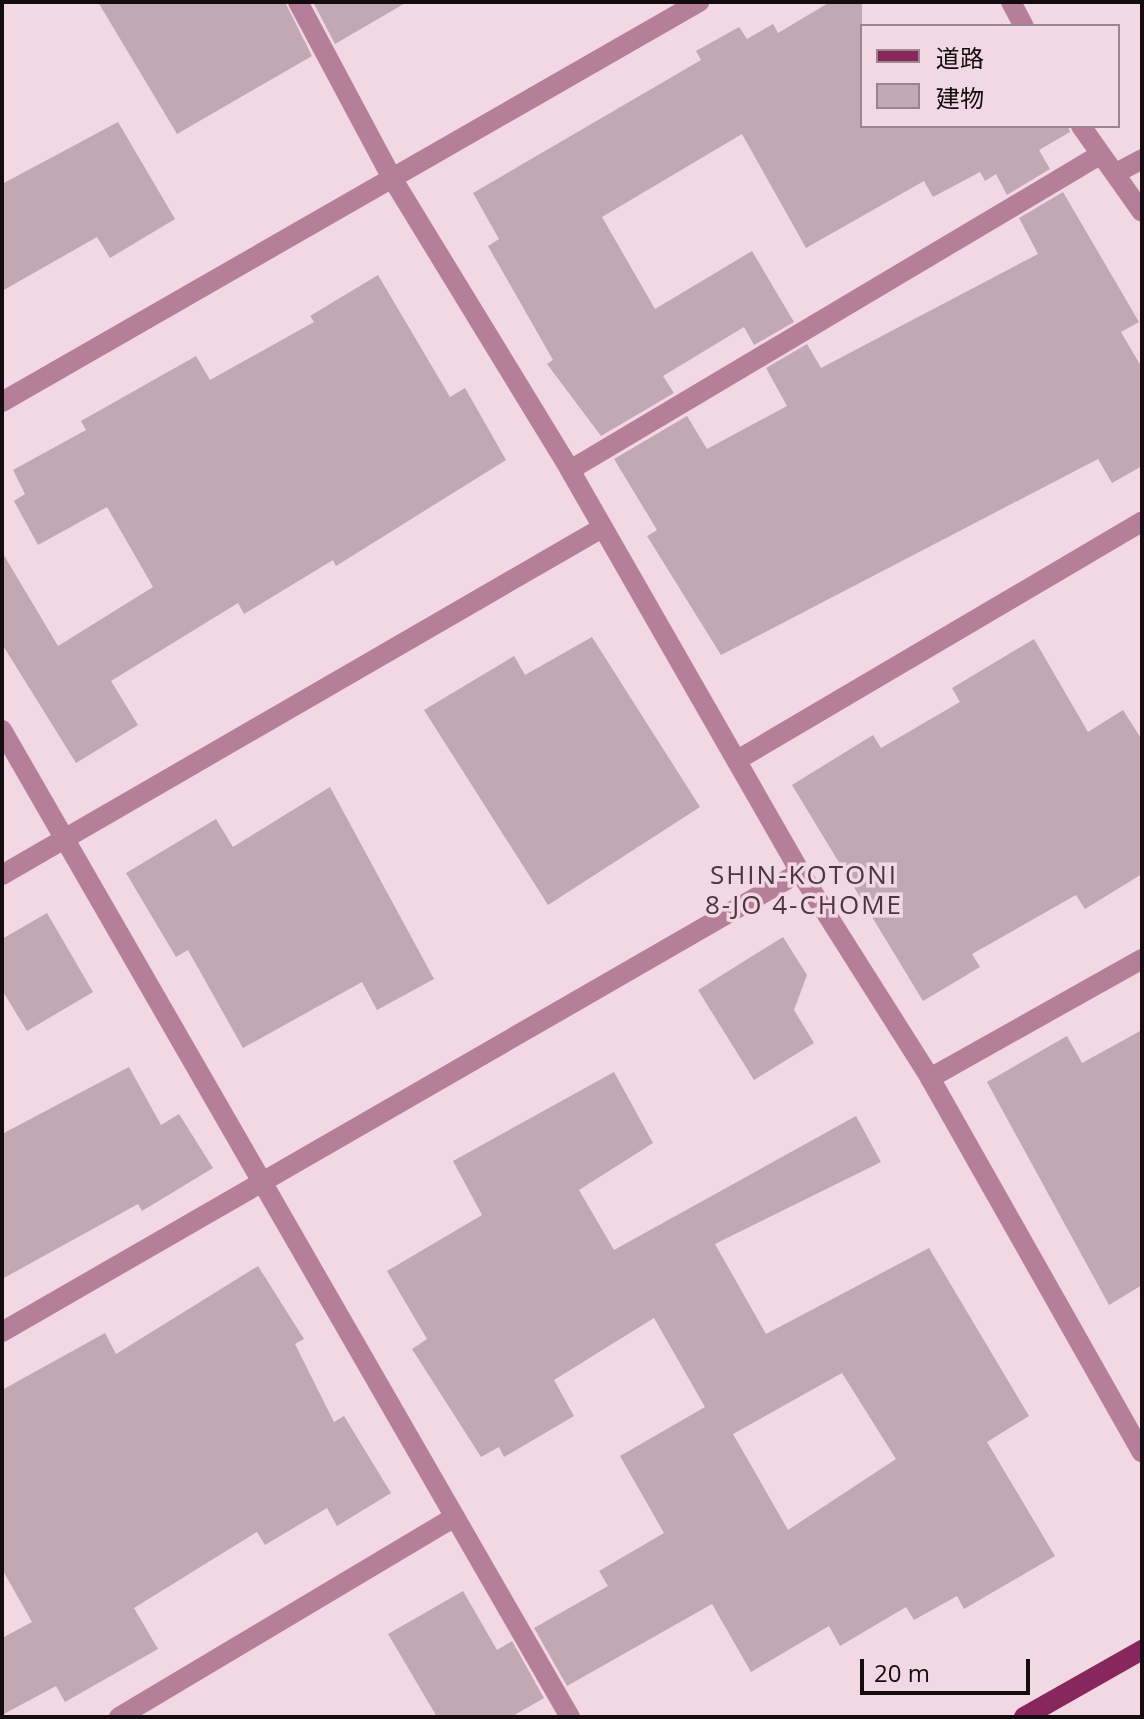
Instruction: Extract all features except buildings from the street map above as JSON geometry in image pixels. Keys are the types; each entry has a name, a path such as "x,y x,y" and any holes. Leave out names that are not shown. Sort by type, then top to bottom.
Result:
{"main road":[{"path":"1024,1717 1142,1650"}],"street":[{"path":"298,2 392,178 570,470 600,529 739,759 800,872 930,1078 1142,1452"},
{"path":"2,402 699,2"},
{"path":"1011,2 1023,24"},
{"path":"1082,128 1098,156 1118,172 1142,212"},
{"path":"570,470 1098,156"},
{"path":"1118,172 1142,159"},
{"path":"739,759 1142,522"},
{"path":"2,875 600,529"},
{"path":"2,730 570,1717"},
{"path":"2,1332 800,872"},
{"path":"930,1078 1142,959"},
{"path":"119,1717 455,1517"}],"district":[{"name":"SHIN-KOTONI 8-JO 4-CHOME","path":"804,890"}]}
